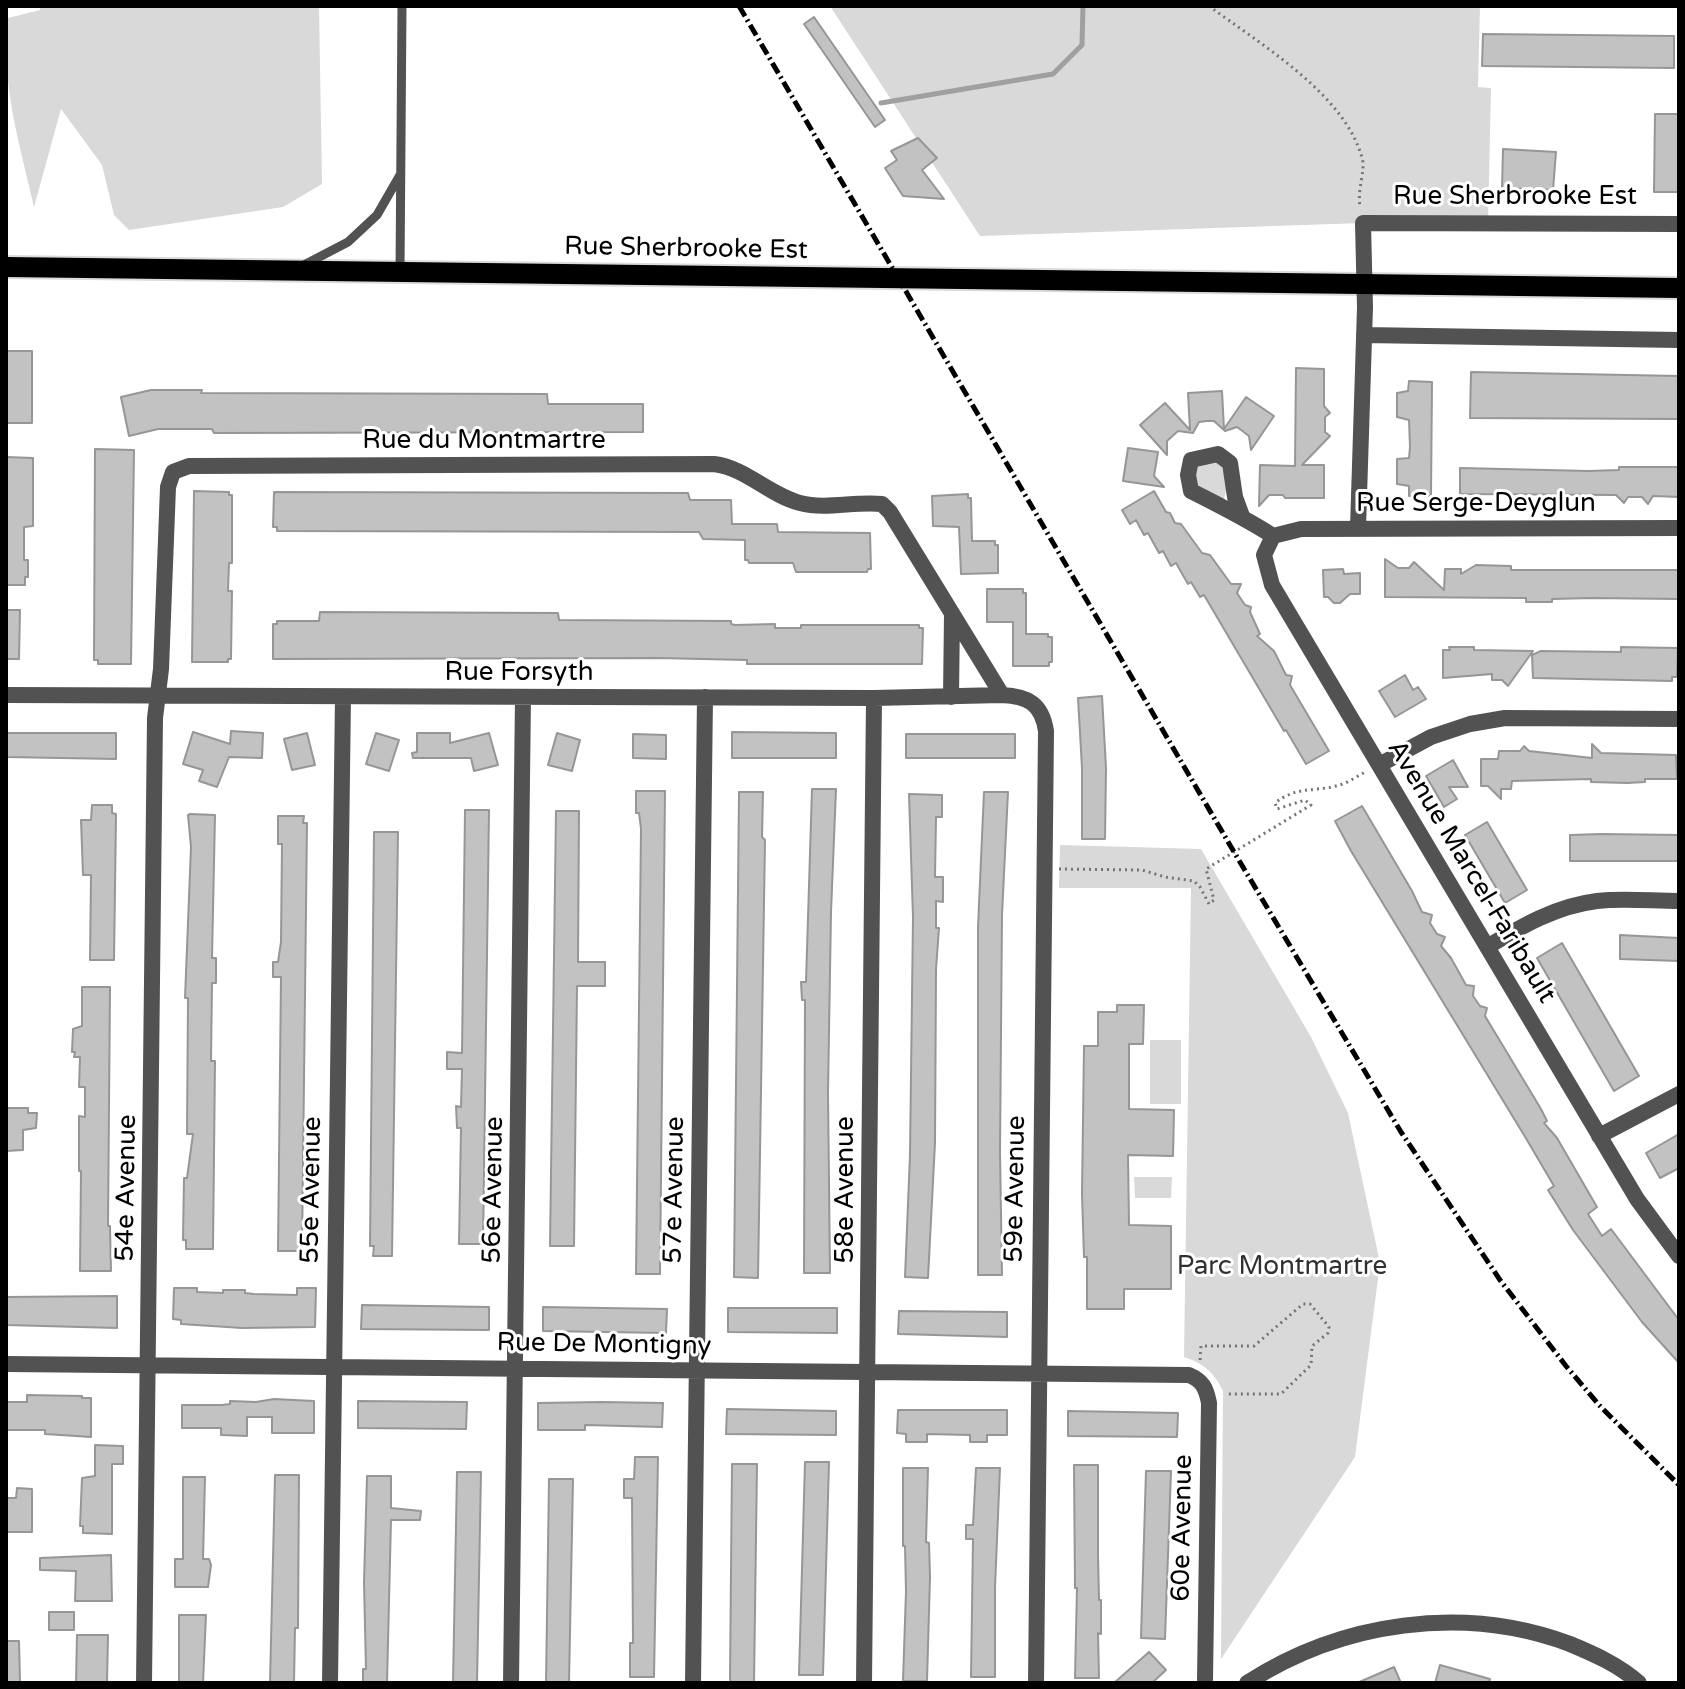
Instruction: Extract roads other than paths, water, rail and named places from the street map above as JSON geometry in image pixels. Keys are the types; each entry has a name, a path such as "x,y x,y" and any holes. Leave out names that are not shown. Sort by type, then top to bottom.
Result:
{"main road":[{"name":"Rue Sherbrooke Est","path":"6,267 1679,288"}],"street":[{"name":"Rue Sherbrooke Est","path":"1365,284 1363,223 1679,224"},
{"path":"1358,528 1365,284"},
{"path":"1364,335 1679,340"},
{"name":"Rue du Montmartre","path":"158,695 168,487 173,472 189,466 726,465 800,503 882,504 890,512 1002,695"},
{"path":"1242,516 1273,536"},
{"name":"Rue Serge-Deyglun","path":"1273,536 1301,529 1679,528"},
{"name":"Avenue Marcel-Faribault","path":"1273,536 1264,555 1272,585 1637,1199 1679,1256"},
{"path":"951,697 952,613"},
{"name":"Rue Forsyth","path":"6,695 874,698 1002,695 1031,700"},
{"name":"54e Avenue","path":"144,1683 155,718 158,695"},
{"name":"55e Avenue","path":"330,1683 343,697"},
{"name":"56e Avenue","path":"511,1683 523,697"},
{"name":"57e Avenue","path":"693,1683 705,697"},
{"name":"58e Avenue","path":"864,1683 874,698"},
{"name":"59e Avenue","path":"1031,700 1039,708 1046,731 1036,1683"},
{"path":"1379,765 1431,737 1470,724 1505,718 1679,719"},
{"path":"1487,947 1534,919 1565,908 1598,901 1679,901"},
{"path":"1599,1136 1679,1094"},
{"name":"Rue De Montigny","path":"6,1364 1038,1374 1189,1375 1199,1372"},
{"name":"60e Avenue","path":"1199,1372 1209,1403 1205,1682"},
{"path":"1247,1683 1305,1650 1383,1628 1438,1623 1500,1626 1557,1639 1608,1661 1639,1683"}],"lane":[{"path":"400,272 402,6"},
{"path":"295,270 348,242 377,215 401,172"}],"waterway":[{"path":"881,103 1053,74 1082,45 1083,6"}],"railway":[{"path":"739,6 1401,1132 1500,1280 1566,1366 1599,1405 1679,1485"}],"park label":[{"name":"Parc Montmartre","path":"1282,1267"}]}
